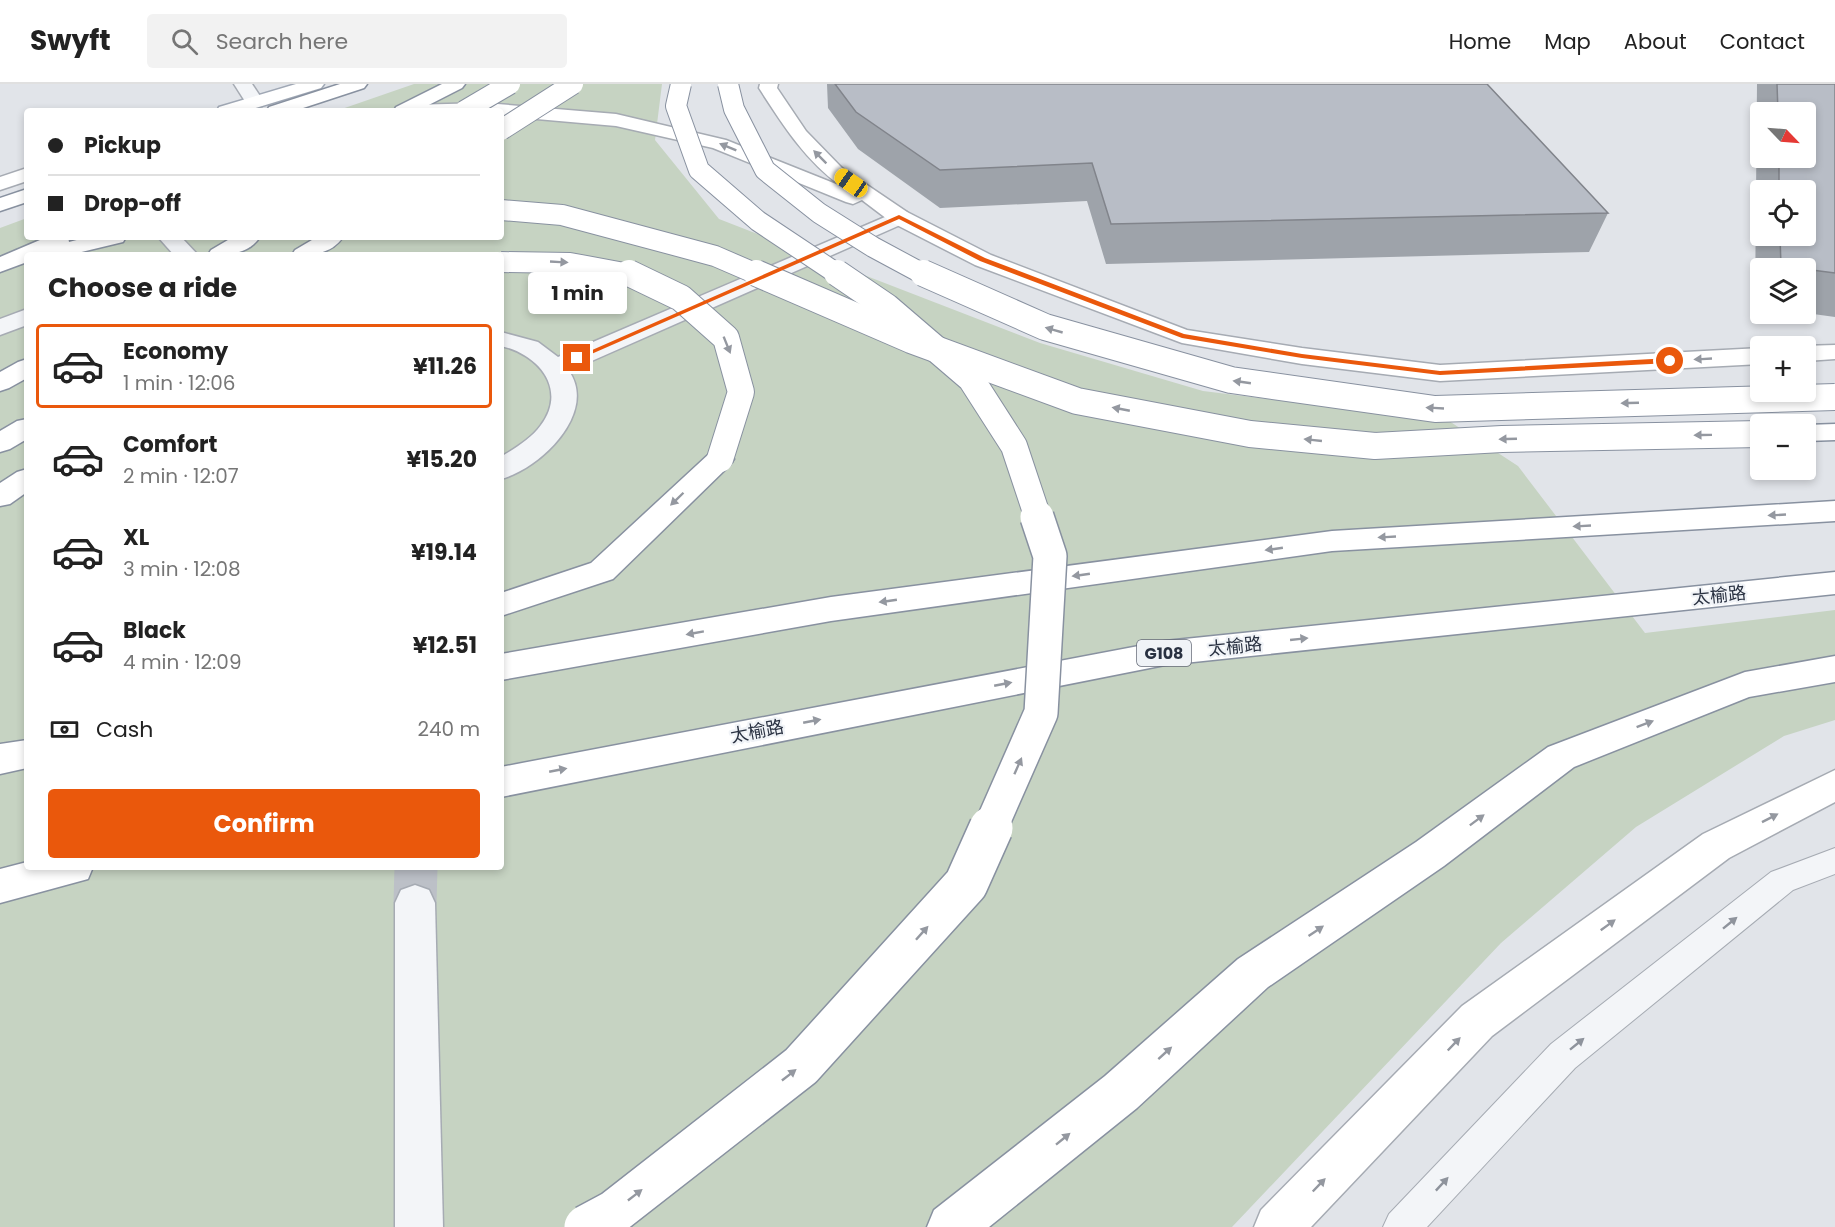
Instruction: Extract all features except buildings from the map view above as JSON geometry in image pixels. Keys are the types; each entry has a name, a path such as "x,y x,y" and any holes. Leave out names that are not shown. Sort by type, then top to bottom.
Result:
{"main road":[{"path":"235,108 315,84"},
{"path":"285,108 358,84"},
{"path":"409,108 456,84"},
{"path":"469,108 510,84"},
{"path":"504,128 573,84"},
{"path":"586,1227 614,1212 801,1066 966,884 1041,713 1050,556 1014,446 970,379 887,307 758,221 699,170 676,106 681,84"},
{"path":"728,84 735,109 765,170 819,213 873,247 935,280 1045,327 1231,380 1435,409 1835,397"},
{"path":"769,84 768,88 799,135 835,172 899,217"},
{"path":"504,111 616,120 719,144 899,217 982,260 1182,336 1302,356 1440,373 1750,357"},
{"path":"0,184 24,175"},
{"path":"0,205 24,196"},
{"path":"504,210 562,215 715,256 911,340 1077,401 1250,434 1375,446 1502,439 1750,434"},
{"path":"31,252 59,240"},
{"path":"54,252 103,240"},
{"path":"224,252 244,240"},
{"path":"308,252 327,240"},
{"path":"0,265 24,255"},
{"path":"0,265 24,260"},
{"path":"504,262 570,263 633,274 681,298 726,338 741,392 720,459 602,571 504,604"},
{"path":"1816,353 1835,352"},
{"path":"0,383 24,369"},
{"path":"0,443 24,429"},
{"path":"1816,433 1835,432"},
{"path":"0,497 24,480"},
{"path":"504,666 831,609 1332,541 1835,511"},
{"name":"太榆路","path":"504,781 1165,653 1835,583"},
{"path":"951,1227 1121,1092 1253,973 1430,855 1561,757 1745,685 1835,669"},
{"path":"0,759 24,754"},
{"path":"1278,1227 1477,1021 1716,846 1835,785"},
{"path":"0,886 62,870"},
{"path":"967,1227 1017,1175"}],"street":[{"path":"243,84 255,102"},
{"path":"556,367 899,217"},
{"path":"0,328 24,317"},
{"path":"504,340 536,351 556,367 566,391 559,418 537,446 504,468"},
{"path":"415,903 419,1227"}],"lane":[{"path":"1402,1227 1563,1056 1782,881 1835,861"}],"green space":[{"path":"414,84 662,84 655,140 719,219 1040,343 1203,391 1449,421 1518,466 1645,633 1835,610 1835,720 1784,736 1636,827 1501,943 1232,1227 0,1227 0,228 24,219 24,240 504,240 504,108 345,108"}],"tunnel":[{"path":"415,903 416,870"}],"route":[{"path":"577,358 899,217 982,260 1182,336 1302,356 1440,373 1670,361"}]}
